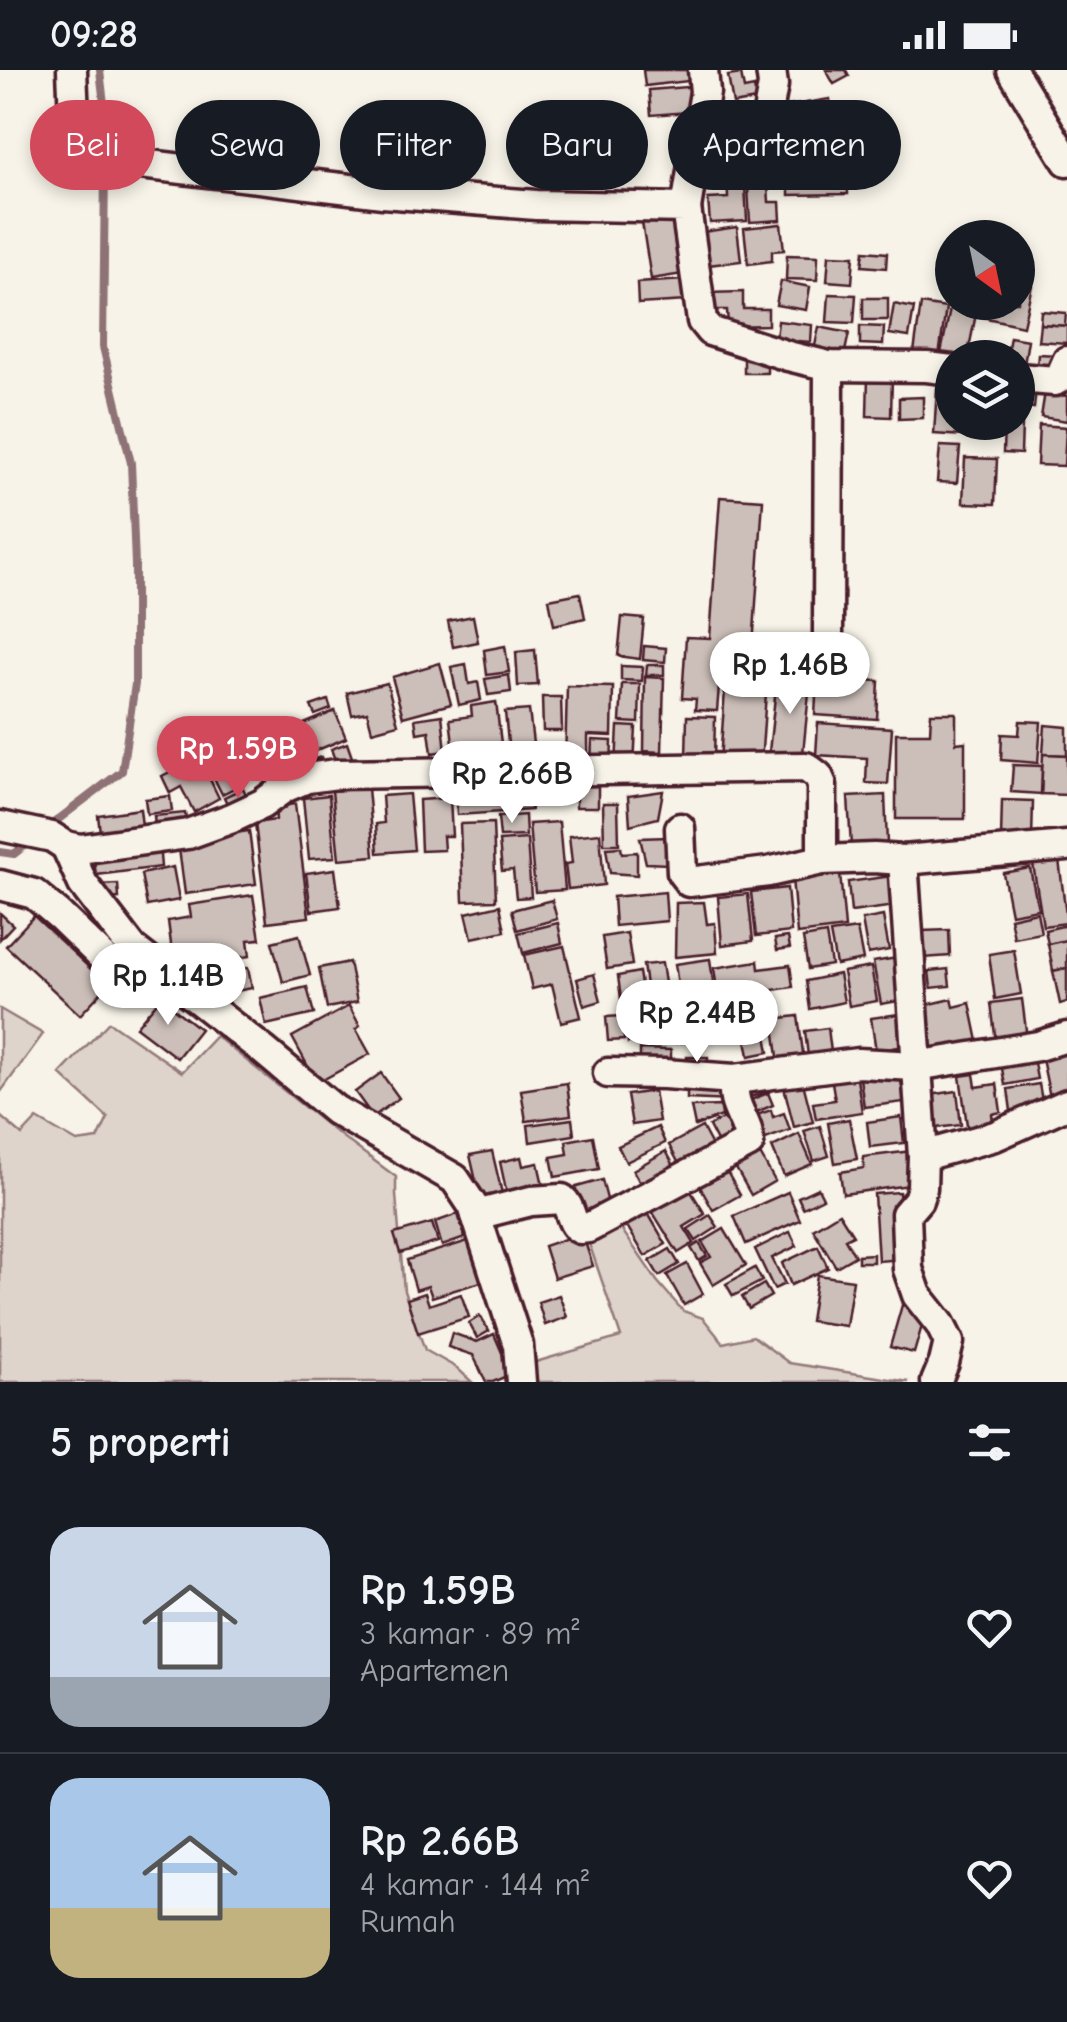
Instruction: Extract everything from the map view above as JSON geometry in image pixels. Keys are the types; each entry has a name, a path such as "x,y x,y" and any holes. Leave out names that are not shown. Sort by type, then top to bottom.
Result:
{"street":[{"path":"72,70 75,140 85,160 383,193 536,205 686,208"},
{"path":"703,70 705,92 686,208 705,328 828,366 935,368"},
{"path":"770,100 771,70"},
{"path":"1012,70 1067,162"},
{"path":"1035,379 1055,381 1067,361"},
{"path":"824,668 828,634 828,366"},
{"path":"8,827 80,850 188,834 262,804 307,778 337,774 806,767 818,776 822,786 822,860"},
{"path":"680,828 682,873 689,882 768,872 822,860 903,860 1067,846"},
{"path":"59,842 83,884 132,948 335,1110 455,1178 476,1215 518,1345 521,1382"},
{"path":"903,860 923,1156 922,1188 906,1214 908,1269 917,1296 949,1342 936,1382"},
{"path":"0,886 34,894 128,981 135,983 153,964"},
{"path":"608,1073 735,1079 858,1063 916,1066 1038,1046 1067,1037"},
{"path":"476,1215 562,1198 574,1225 580,1229 604,1219 748,1143 749,1135 732,1099 735,1079"},
{"path":"923,1156 995,1136 1067,1104"}],"shaded area":[{"path":"0,1009 43,1034 0,1093"},
{"path":"109,1022 182,1072 216,1036 396,1177 404,1291 425,1350 457,1368 472,1382 0,1382 0,1116 22,1135 37,1119 77,1142 98,1139 108,1118 60,1074"},
{"path":"620,1227 683,1311 703,1318 723,1343 753,1336 789,1363 909,1382 532,1382 529,1364 621,1337 589,1243"}],"building":[{"path":"643,70 696,70 697,80 645,86"},
{"path":"826,70 846,70 849,76 834,84"},
{"path":"741,74 744,89 754,87 756,100 732,100 728,76"},
{"path":"699,86 700,100 668,100 668,114 651,115 649,90"},
{"path":"728,190 745,190 747,221 710,223 708,199 728,198"},
{"path":"748,190 768,190 769,202 780,202 781,220 750,222"},
{"path":"789,190 848,190 848,194 789,195"},
{"path":"673,217 675,230 685,229 683,274 651,279 642,222"},
{"path":"781,224 784,250 772,251 772,261 748,264 744,228"},
{"path":"737,227 741,261 700,266 696,233"},
{"path":"864,251 887,253 886,268 862,266"},
{"path":"787,255 818,256 817,280 786,279"},
{"path":"829,255 854,256 852,283 827,281"},
{"path":"685,280 686,301 638,304 637,283"},
{"path":"781,281 810,287 806,310 776,305"},
{"path":"743,292 743,309 768,309 768,325 728,326 727,310 706,310 706,293"},
{"path":"829,294 856,295 854,323 827,322"},
{"path":"863,298 888,298 888,320 863,320"},
{"path":"894,304 914,308 909,337 889,334"},
{"path":"921,304 935,306 935,320 944,320 941,340 935,340 935,363 913,359"},
{"path":"1041,311 1066,313 1065,326 1040,324"},
{"path":"948,320 975,320 971,340 944,340"},
{"path":"996,320 1024,320 1023,326"},
{"path":"778,321 812,325 811,342 799,341 799,349 775,347"},
{"path":"1040,324 1067,326 1067,343 1038,341"},
{"path":"860,326 884,327 883,345 860,344"},
{"path":"819,327 849,333 843,361 813,355"},
{"path":"744,354 767,354 767,373 744,373"},
{"path":"1038,354 1058,355 1058,370 1037,368"},
{"path":"868,375 892,375 891,417 867,416"},
{"path":"1045,392 1067,396 1067,421 1041,417"},
{"path":"923,397 923,418 899,419 899,398"},
{"path":"1039,425 1066,427 1064,466 1037,465"},
{"path":"1003,440 1021,440 1021,454 1003,453"},
{"path":"940,446 960,447 957,483 937,482"},
{"path":"965,458 997,459 995,504 963,503"},
{"path":"720,497 763,500 751,676 720,674 717,711 695,710 696,699 682,698 686,637 710,638"},
{"path":"580,593 585,618 554,625 549,599"},
{"path":"473,616 478,642 453,647 448,621"},
{"path":"622,617 644,619 640,659 618,656"},
{"path":"505,646 509,672 487,675 484,650"},
{"path":"644,646 666,648 665,662 643,660"},
{"path":"535,650 538,685 518,686 516,652"},
{"path":"440,663 451,704 403,717 392,677"},
{"path":"466,664 469,684 478,682 481,700 459,705 451,667"},
{"path":"647,665 664,665 664,675 646,675"},
{"path":"621,666 643,667 642,681 621,680"},
{"path":"778,669 811,672 802,764 768,761"},
{"path":"509,675 511,692 488,695 485,679"},
{"path":"645,677 664,678 662,752 644,751"},
{"path":"817,678 879,681 877,719 815,715"},
{"path":"387,683 398,724 372,731 367,712 352,715 347,693"},
{"path":"622,684 640,684 639,723 620,722"},
{"path":"567,686 613,687 612,736 588,735 588,764 565,764"},
{"path":"725,690 766,693 761,764 720,761"},
{"path":"542,697 561,697 562,731 543,731"},
{"path":"328,700 331,709 315,715 311,706"},
{"path":"496,702 503,760 456,766 450,719 472,716 471,706"},
{"path":"529,710 534,752 509,754 505,712"},
{"path":"335,711 346,738 308,754 297,727"},
{"path":"931,713 956,713 956,743 965,742 965,819 896,819 896,733 930,733"},
{"path":"442,715 446,751 432,753 429,731 417,733 415,719"},
{"path":"687,716 715,717 714,760 686,759"},
{"path":"1020,721 1041,722 1038,763 1001,760 1002,734 1019,735"},
{"path":"818,723 892,728 888,784 866,783 867,758 816,755"},
{"path":"1045,725 1067,727 1067,755 1043,754"},
{"path":"618,726 636,727 634,767 616,766"},
{"path":"295,732 301,748 284,755 278,738"},
{"path":"592,740 612,741 611,765 591,764"},
{"path":"224,743 244,783 222,794 202,754"},
{"path":"347,743 355,766 339,771 331,749"},
{"path":"301,752 304,762 321,757 325,769 292,780 285,758"},
{"path":"1043,754 1067,755 1067,795 1041,794"},
{"path":"199,757 219,798 194,812 181,787 170,793 162,776"},
{"path":"1013,765 1042,766 1041,794 1011,792"},
{"path":"576,783 598,783 598,807 576,807"},
{"path":"529,787 531,810 457,815 456,792"},
{"path":"243,788 251,805 232,814 224,797"},
{"path":"368,788 374,856 339,859 332,791"},
{"path":"663,791 658,818 630,825 628,796"},
{"path":"409,794 414,850 378,853 376,824 384,823 382,796"},
{"path":"329,795 335,857 309,859 303,798"},
{"path":"885,795 887,844 851,846 848,797"},
{"path":"170,796 172,811 147,814 145,799"},
{"path":"450,798 452,836 443,836 444,850 421,851 419,800"},
{"path":"1002,800 1033,801 1032,840 1001,839"},
{"path":"603,803 618,803 619,844 604,844"},
{"path":"295,804 309,917 267,922 255,823 276,820 275,807"},
{"path":"140,809 143,835 101,841 98,815"},
{"path":"185,813 188,833 156,837 154,816"},
{"path":"525,815 526,836 500,837 498,817"},
{"path":"559,822 565,890 535,892 529,824"},
{"path":"493,823 496,900 463,901 460,824"},
{"path":"249,831 256,884 185,894 178,841"},
{"path":"600,833 604,885 568,889 565,864 572,863 569,836"},
{"path":"668,837 668,864 646,863 640,838"},
{"path":"527,839 531,897 516,898 513,870 502,871 499,841"},
{"path":"159,844 161,867 96,875 93,853"},
{"path":"621,847 622,853 637,852 637,875 610,873 606,848"},
{"path":"1059,860 1067,923 1043,926 1033,864"},
{"path":"173,867 179,900 147,906 141,874"},
{"path":"1030,868 1038,909 1011,914 1003,873"},
{"path":"335,869 340,907 311,911 306,873"},
{"path":"840,873 845,928 797,934 792,878"},
{"path":"892,876 895,906 851,912 848,882"},
{"path":"118,884 119,898 97,899 96,885"},
{"path":"787,888 791,932 756,936 751,892"},
{"path":"665,892 667,921 615,926 613,897"},
{"path":"748,894 753,941 722,945 718,897"},
{"path":"253,895 260,939 248,940 250,956 174,967 168,921 191,917 189,905"},
{"path":"552,900 557,919 517,930 512,910"},
{"path":"704,902 707,924 715,923 717,953 675,957 676,903"},
{"path":"500,905 505,931 472,938 466,913"},
{"path":"1037,912 1041,933 1014,938 1010,918"},
{"path":"0,913 13,925 0,939"},
{"path":"34,916 108,985 80,1015 6,946"},
{"path":"883,916 889,950 868,954 862,920"},
{"path":"558,923 562,943 523,953 518,933"},
{"path":"1067,925 1067,940 1048,944 1045,930"},
{"path":"857,929 863,960 836,965 830,933"},
{"path":"949,930 950,956 923,958 921,931"},
{"path":"627,933 632,965 607,969 602,937"},
{"path":"826,934 831,965 808,969 803,938"},
{"path":"299,935 310,975 283,982 272,942"},
{"path":"788,937 790,948 777,950 775,939"},
{"path":"1067,940 1067,968 1053,971 1048,944"},
{"path":"564,946 581,1017 561,1022 552,984 532,989 524,955"},
{"path":"1014,950 1021,994 995,999 989,954"},
{"path":"897,958 904,1000 881,1004 873,962"},
{"path":"710,959 715,995 680,999 675,964"},
{"path":"758,961 759,969 790,965 793,987 718,998 714,968"},
{"path":"349,962 357,1002 327,1008 319,968"},
{"path":"662,963 668,1003 649,1006 643,965"},
{"path":"871,967 877,1001 849,1006 843,972"},
{"path":"248,968 252,988 200,998 197,977"},
{"path":"1067,968 1067,1002 1060,1004 1053,971"},
{"path":"948,969 950,986 931,988 929,971"},
{"path":"639,972 644,1004 622,1007 618,976"},
{"path":"594,974 601,1001 584,1006 577,979"},
{"path":"839,974 844,1002 810,1009 806,981"},
{"path":"307,987 314,1014 266,1025 260,998"},
{"path":"765,997 770,1025 727,1033 721,1005"},
{"path":"160,998 200,1029 177,1058 136,1027"},
{"path":"952,999 954,1007 970,1003 979,1046 925,1058 919,1031 931,1029 926,1005"},
{"path":"1022,999 1027,1038 996,1043 991,1003"},
{"path":"713,1003 718,1038 676,1043 671,1009"},
{"path":"349,1006 370,1054 317,1083 292,1037"},
{"path":"667,1009 669,1037 656,1038 654,1010"},
{"path":"647,1011 649,1041 628,1043 626,1012"},
{"path":"899,1014 904,1046 876,1051 871,1018"},
{"path":"623,1016 624,1040 608,1041 606,1017"},
{"path":"798,1016 804,1060 779,1064 773,1019"},
{"path":"828,1028 831,1052 808,1056 805,1031"},
{"path":"765,1030 769,1052 749,1056 745,1034"},
{"path":"1067,1048 1067,1093 1050,1097 1041,1054"},
{"path":"640,1049 671,1050 671,1072 640,1072"},
{"path":"1032,1052 1037,1079 1005,1085 1000,1058"},
{"path":"687,1057 708,1057 707,1073 686,1073"},
{"path":"856,1072 862,1112 816,1119 813,1103 835,1100 831,1076"},
{"path":"381,1073 399,1098 373,1117 355,1092"},
{"path":"900,1073 904,1102 864,1107 860,1078"},
{"path":"974,1074 976,1087 997,1084 1001,1112 992,1114 994,1128 968,1132 960,1076"},
{"path":"766,1079 769,1092 749,1097 746,1084"},
{"path":"802,1079 813,1122 794,1127 783,1083"},
{"path":"567,1083 571,1115 526,1121 521,1090"},
{"path":"687,1084 732,1085 732,1101 687,1099"},
{"path":"1039,1084 1043,1106 1011,1111 1008,1089"},
{"path":"654,1091 659,1121 632,1125 627,1095"},
{"path":"957,1091 961,1125 927,1129 923,1096"},
{"path":"768,1093 773,1105 752,1114 748,1101"},
{"path":"721,1106 722,1116 695,1126 691,1107"},
{"path":"771,1110 773,1117 784,1113 790,1130 763,1140 754,1116"},
{"path":"901,1117 904,1143 870,1147 867,1122"},
{"path":"724,1118 737,1143 722,1151 709,1126"},
{"path":"572,1119 574,1135 530,1142 528,1125"},
{"path":"849,1119 857,1159 835,1163 828,1123"},
{"path":"820,1126 829,1156 814,1161 804,1131"},
{"path":"658,1127 665,1143 626,1162 618,1146"},
{"path":"702,1127 717,1155 684,1173 669,1145"},
{"path":"799,1134 812,1164 784,1176 772,1147"},
{"path":"593,1136 599,1169 555,1177 551,1157 568,1154 566,1141"},
{"path":"757,1149 775,1181 751,1195 733,1163"},
{"path":"492,1151 504,1202 482,1207 470,1155"},
{"path":"666,1151 678,1173 645,1192 633,1170"},
{"path":"912,1151 917,1184 843,1194 840,1172 864,1168 863,1157"},
{"path":"521,1157 523,1166 538,1163 543,1185 532,1187 533,1194 508,1199 500,1162"},
{"path":"726,1170 740,1195 713,1210 699,1185"},
{"path":"602,1180 609,1207 579,1215 573,1188"},
{"path":"687,1185 705,1214 684,1227 694,1243 678,1253 650,1208"},
{"path":"818,1188 823,1198 803,1208 798,1197"},
{"path":"788,1192 800,1220 746,1244 734,1216"},
{"path":"899,1192 903,1259 878,1261 874,1194"},
{"path":"646,1210 666,1244 645,1256 625,1223"},
{"path":"839,1213 853,1235 845,1239 855,1256 836,1267 813,1229"},
{"path":"458,1214 465,1238 442,1246 435,1222"},
{"path":"710,1215 718,1227 696,1241 688,1229"},
{"path":"432,1223 438,1242 400,1253 394,1234"},
{"path":"724,1229 746,1265 713,1285 700,1263 711,1257 702,1242"},
{"path":"790,1232 797,1246 772,1258 785,1284 774,1289 755,1249"},
{"path":"582,1233 593,1266 554,1278 544,1246"},
{"path":"468,1241 473,1257 483,1253 491,1279 432,1297 428,1286 416,1290 407,1260"},
{"path":"699,1243 707,1256 699,1261 691,1248"},
{"path":"818,1246 828,1268 791,1285 782,1263"},
{"path":"670,1249 679,1264 659,1276 650,1261"},
{"path":"873,1254 873,1262 858,1262 858,1255"},
{"path":"687,1264 703,1294 684,1305 667,1275"},
{"path":"755,1268 762,1281 733,1296 726,1284"},
{"path":"817,1275 853,1280 846,1326 810,1321"},
{"path":"764,1284 771,1296 749,1309 742,1297"},
{"path":"425,1293 429,1305 461,1294 469,1317 418,1333 407,1299"},
{"path":"559,1295 567,1317 545,1325 538,1302"},
{"path":"902,1305 926,1312 914,1353 890,1347"},
{"path":"480,1316 489,1331 477,1338 469,1323"},
{"path":"452,1333 477,1342 494,1334 511,1374 486,1382 473,1355 448,1347"}],"waterway":[{"path":"100,70 104,100"},
{"path":"47,828 122,771 135,684 131,463 103,347 105,190"},
{"path":"0,852 14,854 32,840"}]}
